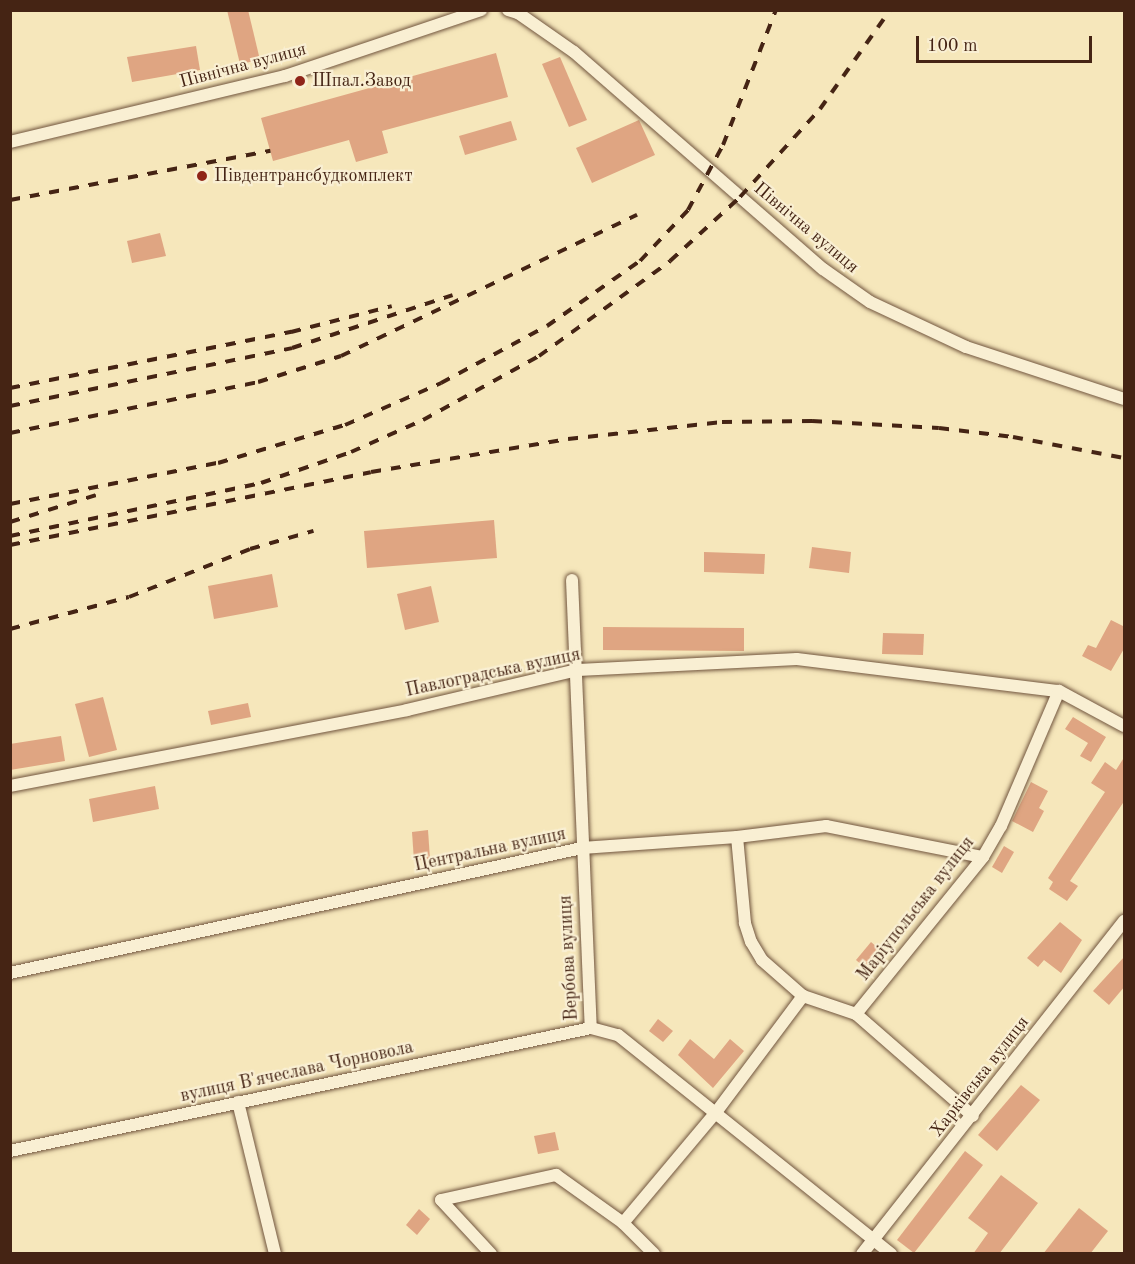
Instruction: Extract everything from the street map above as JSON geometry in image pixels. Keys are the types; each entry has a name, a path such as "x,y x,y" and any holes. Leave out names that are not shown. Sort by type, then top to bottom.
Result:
{"street":[{"name":"Північна вулиця","path":"10,142 285,76 481,10"},
{"name":"Північна вулиця","path":"508,10 518,13 574,52 823,269 870,302 966,347 1125,399"},
{"name":"Вербова вулиця","path":"572,580 578,670 582,848 591,1028 618,1035 717,1112 891,1254"},
{"name":"Павлоградська вулиця","path":"10,786 407,710 578,670 797,659 1059,692 1125,726"},
{"name":"Маріупольська вулиця","path":"856,1014 983,857 1001,826 1059,692"},
{"name":"Центральна вулиця","path":"10,973 582,848 737,837 826,826 983,857"},
{"path":"737,837 745,923 751,942 762,960 803,996 856,1014 973,1116"},
{"name":"Харківська вулиця","path":"862,1254 1125,921"},
{"path":"623,1223 717,1112 803,996"},
{"name":"вулиця В'ячеслава Чорновола","path":"10,1150 591,1028"},
{"path":"238,1102 275,1254"},
{"path":"491,1254 441,1200 556,1175 623,1223 654,1254"}],"building":[{"path":"227,10 248,10 260,60 240,64"},
{"path":"196,46 200,70 132,82 127,57"},
{"path":"496,53 508,97 382,131 388,153 356,162 349,140 273,161 261,118"},
{"path":"560,57 587,120 569,127 542,64"},
{"path":"639,120 655,155 592,183 576,148"},
{"path":"511,121 517,140 465,155 459,136"},
{"path":"160,233 166,256 132,263 127,241"},
{"path":"494,520 497,558 367,568 364,531"},
{"path":"812,547 851,552 849,573 809,568"},
{"path":"704,552 765,554 764,574 704,572"},
{"path":"272,574 278,607 214,619 208,586"},
{"path":"431,586 439,622 405,630 397,594"},
{"path":"1111,620 1125,627 1125,647 1111,671 1082,656 1088,645 1096,648"},
{"path":"603,627 744,628 744,651 603,650"},
{"path":"883,633 924,634 923,655 882,654"},
{"path":"103,697 117,750 89,757 75,704"},
{"path":"248,703 251,717 211,725 208,711"},
{"path":"1073,717 1106,737 1091,762 1080,756 1088,743 1065,729"},
{"path":"61,736 65,761 10,770 10,744"},
{"path":"1125,756 1125,800 1070,881 1078,886 1067,901 1049,889 1053,882 1048,878 1105,792 1091,783 1105,762 1116,770"},
{"path":"1031,782 1048,791 1039,808 1044,811 1033,832 1012,821"},
{"path":"155,786 159,809 93,822 89,799"},
{"path":"428,830 430,859 414,861 412,832"},
{"path":"1004,846 1014,852 1002,873 992,867"},
{"path":"1060,922 1082,940 1061,973 1044,960 1038,967 1027,958"},
{"path":"871,942 885,954 872,974 856,960"},
{"path":"1125,956 1125,986 1109,1005 1093,991"},
{"path":"658,1019 673,1031 663,1042 649,1031"},
{"path":"690,1039 714,1059 730,1039 744,1051 713,1088 678,1055"},
{"path":"1021,1085 1040,1100 997,1151 978,1135"},
{"path":"555,1132 559,1150 538,1154 534,1136"},
{"path":"965,1151 983,1165 914,1253 897,1240"},
{"path":"1001,1175 1038,1203 999,1254 973,1254 988,1233 968,1218"},
{"path":"1079,1208 1108,1231 1090,1254 1043,1254"},
{"path":"419,1209 430,1219 417,1235 406,1225"}],"railway":[{"path":"10,504 218,463 345,425 441,383 547,326 640,261 688,210 723,145 776,10"},
{"path":"10,536 261,483 351,452 423,420 539,356 670,261 740,197 820,109 890,10"},
{"path":"10,200 270,151"},
{"path":"10,433 258,382 341,356 637,215"},
{"path":"10,406 292,348 453,295"},
{"path":"10,388 291,332 392,306"},
{"path":"10,545 371,472 568,439 722,422 812,421 939,428 1013,437 1124,458"},
{"path":"10,522 96,495"},
{"path":"10,629 129,597 250,549 313,531"}],"place":[{"name":"Шпал.Завод","path":"300,81"},
{"name":"Південтрансбудкомплект","path":"202,176"}]}
